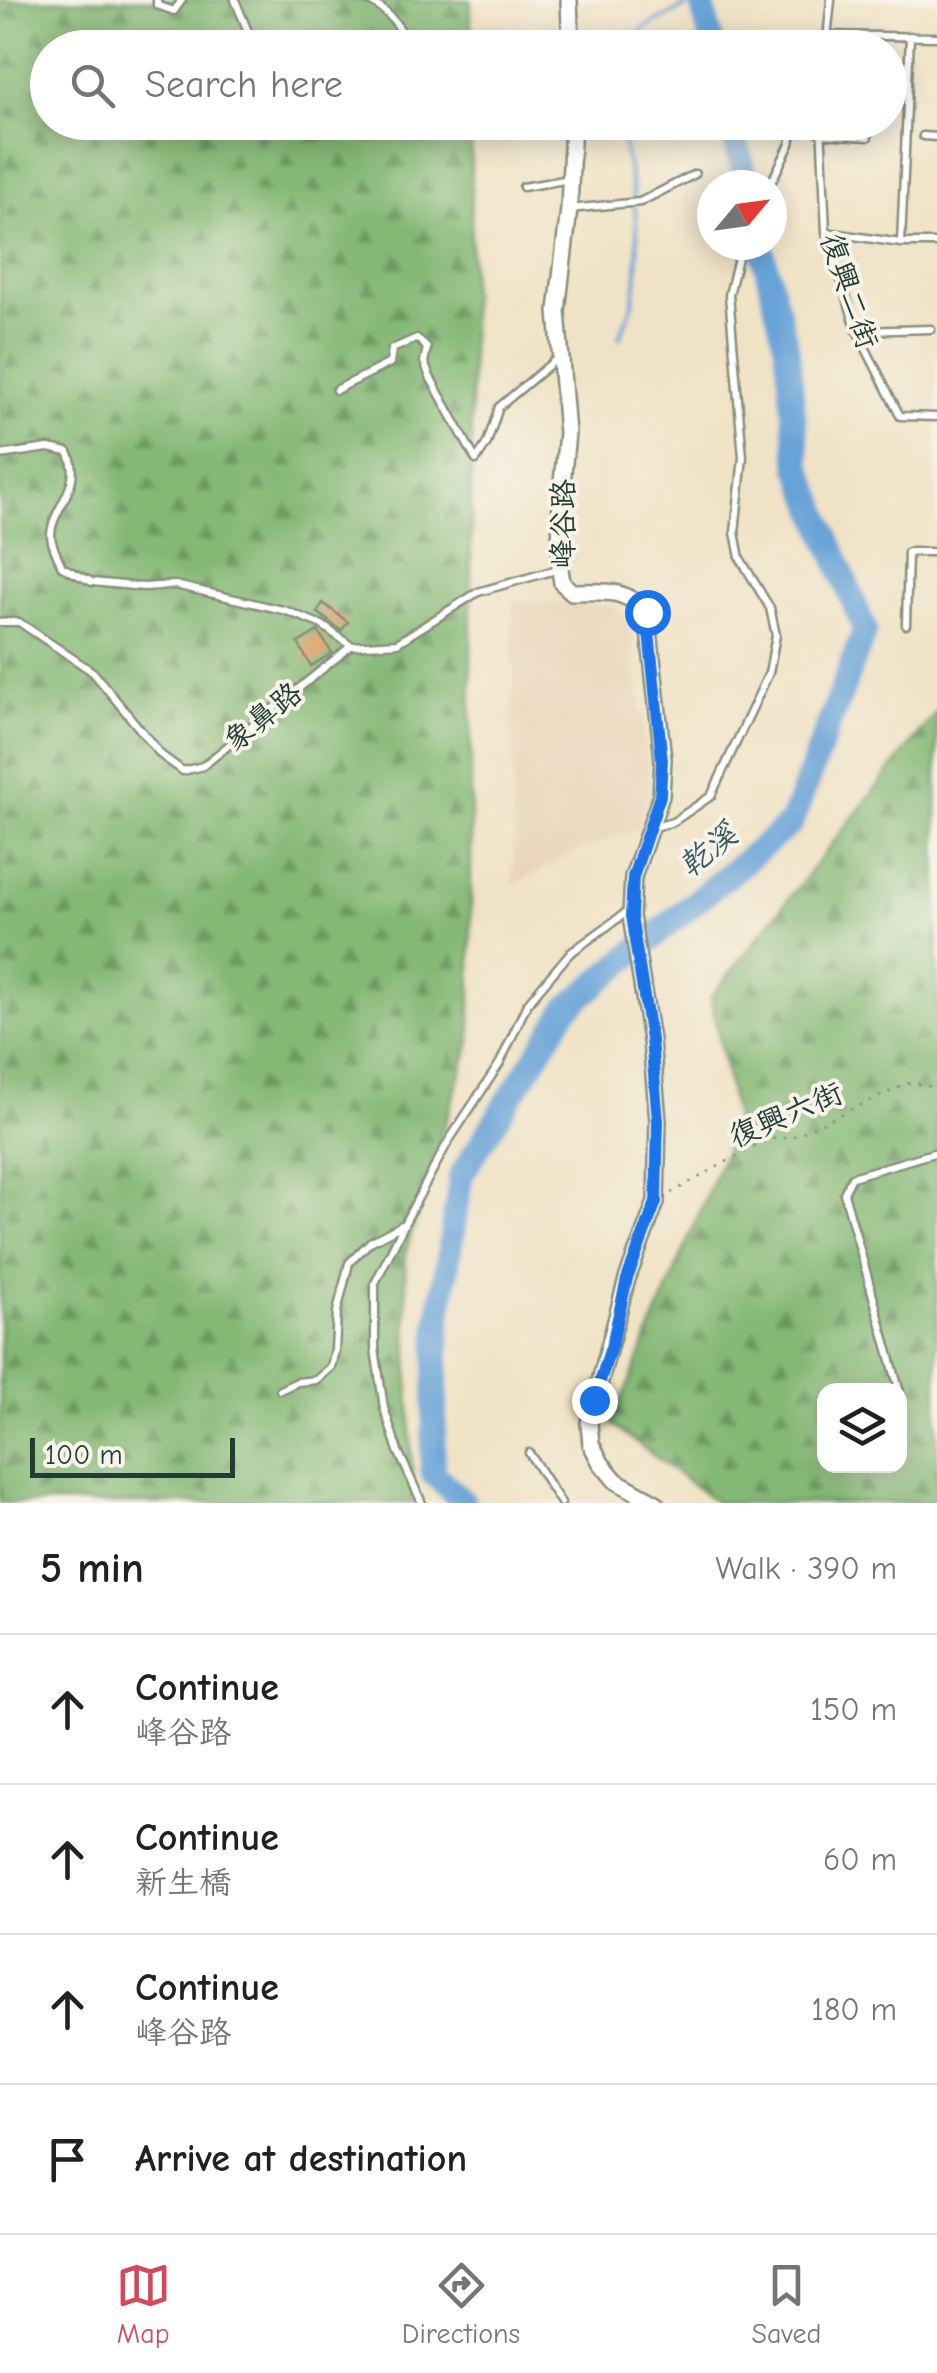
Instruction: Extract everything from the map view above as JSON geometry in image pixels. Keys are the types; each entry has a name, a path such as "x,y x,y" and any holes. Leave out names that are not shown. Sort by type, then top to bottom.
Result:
{"street":[{"path":"569,0 570,30"},
{"name":"峰谷路","path":"572,140 557,311 567,433 560,569 562,583 572,592 619,592 634,599 647,612 662,760 660,796 633,877 631,912 651,1040 658,1121 656,1202"},
{"path":"647,1501 616,1481 600,1464 591,1444 590,1423 627,1279 656,1202"}],"lane":[{"path":"158,0 157,6 174,11 182,0"},
{"path":"235,0 248,30"},
{"path":"368,0 380,6 401,30"},
{"path":"828,30 832,0"},
{"path":"907,36 937,37"},
{"path":"907,114 910,36"},
{"path":"923,136 937,137"},
{"path":"777,170 791,140"},
{"name":"復興二街","path":"820,140 826,232 857,331 900,416 937,418"},
{"path":"902,243 906,140"},
{"path":"569,209 640,202 695,174"},
{"path":"522,187 571,179"},
{"path":"826,232 902,243 937,243"},
{"path":"650,828 672,822 711,796 769,673 776,635 770,608 740,558 736,532 744,457 729,295 738,260"},
{"path":"857,331 931,329"},
{"path":"336,390 390,363 392,349 418,338 427,348 424,362 430,377 476,460 499,407 561,356"},
{"path":"0,455 48,448 68,452 74,464 72,480 52,536 62,567 92,582 144,588 175,585 287,611 322,625 351,646 397,643 478,592 560,569"},
{"path":"906,625 908,552 937,552"},
{"name":"象鼻路","path":"0,622 19,622 93,672 161,755 183,771 203,766 351,646"},
{"path":"422,1503 384,1408 375,1349 375,1283 448,1142 500,1062 527,1004 570,954 631,912"},
{"path":"897,1383 844,1193 852,1177 937,1152"},
{"path":"280,1390 297,1382 316,1380 330,1367 337,1312 349,1264 370,1242 404,1224"},
{"path":"529,1452 562,1503"}],"path":[{"name":"復興六街","path":"656,1202 767,1139 789,1138 911,1082 937,1088"}],"shaded area":[{"path":"513,600 611,606 629,622 651,783 638,830 575,851 513,886"}],"green space":[{"path":"0,0 471,0 471,30 30,30 30,140 471,140 471,1040 405,1254 413,1503 0,1503"},
{"path":"937,711 937,1503 716,1503 612,1424 736,1124 711,997"}],"building":[{"path":"323,603 348,622 341,631 317,612"},
{"path":"318,631 332,653 311,666 298,643"}],"waterway":[{"path":"642,30 698,0"},
{"name":"乾溪","path":"701,0 708,30"},
{"path":"619,338 633,302 638,258 632,188 622,140"},
{"name":"乾溪","path":"736,140 743,170"},
{"name":"乾溪","path":"464,1503 432,1472 439,1319 461,1175 567,1008 791,823 865,630 799,466 787,349 765,260"}],"route":[{"path":"594,1400 627,1279 656,1202 658,1121 651,1040 631,916 633,877 660,796 662,760 647,612"}]}
